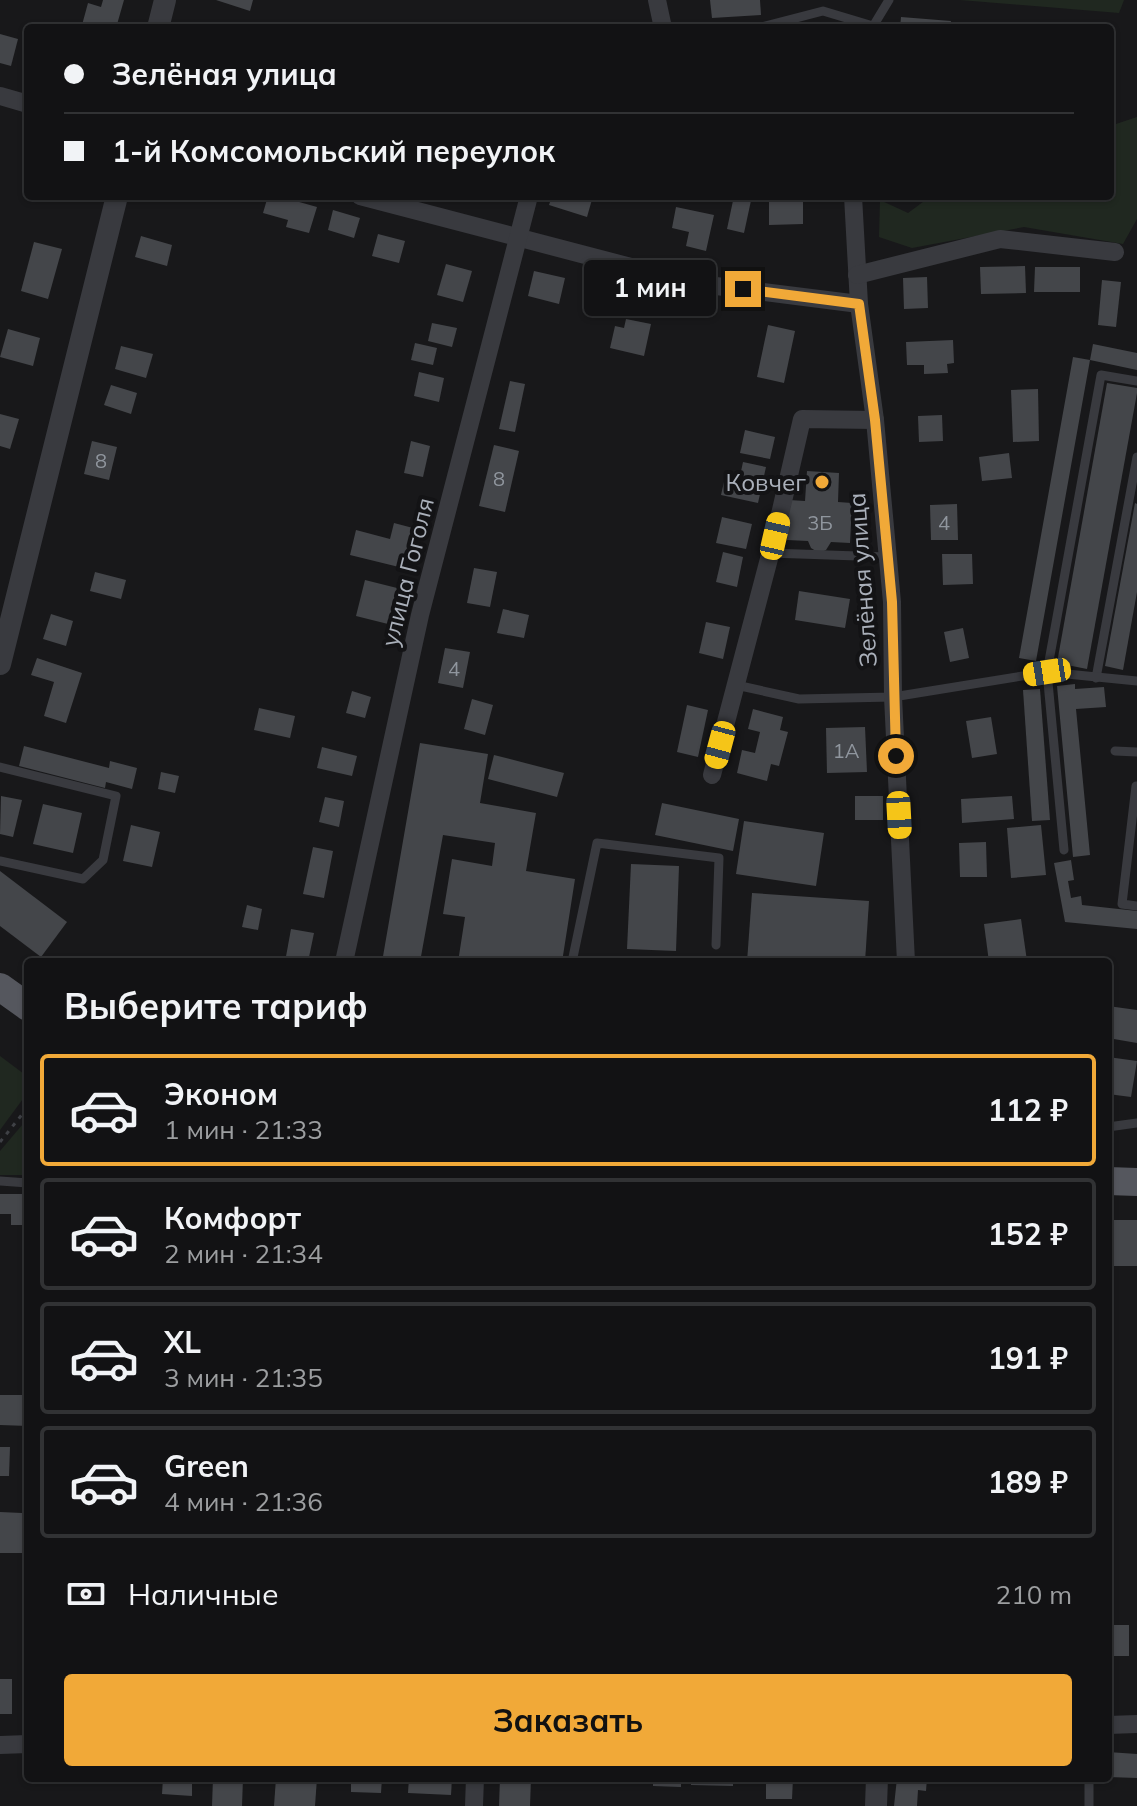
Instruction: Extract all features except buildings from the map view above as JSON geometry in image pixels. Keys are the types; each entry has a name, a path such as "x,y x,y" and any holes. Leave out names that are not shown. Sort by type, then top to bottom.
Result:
{"main road":[{"path":"0,987 24,1005"},
{"path":"0,998 24,1006"},
{"path":"1112,1181 1137,1182"}],"street":[{"path":"159,24 165,0"},
{"path":"657,0 657,24"},
{"path":"0,96 24,103"},
{"path":"0,664 116,200"},
{"path":"375,200 692,283 859,304"},
{"name":"улица Гоголя","path":"345,958 420,615 528,200"},
{"name":"Зелёная улица","path":"853,200 859,304 875,420 892,602 893,697 906,958"},
{"path":"857,275 1000,239 1115,252"},
{"path":"712,775 802,419 875,420"},
{"path":"1112,1725 1137,1724"},
{"path":"0,1745 24,1744"},
{"path":"474,1806 475,1782"},
{"path":"876,1806 877,1782"}],"lane":[{"path":"658,24 665,0"},
{"path":"875,24 889,0"},
{"path":"773,24 823,11 864,24"},
{"path":"1064,850 1047,672 1101,375 1137,381"},
{"path":"1096,678 1137,457"},
{"path":"770,553 887,557"},
{"path":"736,685 799,699 893,697 1047,672 1137,681"},
{"path":"1115,751 1137,752"},
{"path":"0,767 116,796 103,860 83,879 0,861"},
{"path":"1136,786 1122,904 1137,906"},
{"path":"573,958 597,843 719,858 716,945"},
{"path":"1112,1126 1137,1123"},
{"path":"0,1181 24,1183"},
{"path":"1089,1782 1089,1806"}],"path":[{"path":"0,1142 24,1112"}],"shaded area":[{"path":"960,0 1124,0 1119,13"},
{"path":"1137,117 1137,219 1123,244 1024,227 912,248 879,237 880,200 908,213 926,200 1114,200 1114,125"},
{"path":"0,1056 24,1074 24,1097 0,1130"},
{"path":"24,1125 24,1175 0,1175 0,1151"}],"place":[{"name":"Ковчег","path":"822,482"}],"route":[{"path":"743,289 859,304 875,420 892,602 896,756"}]}
